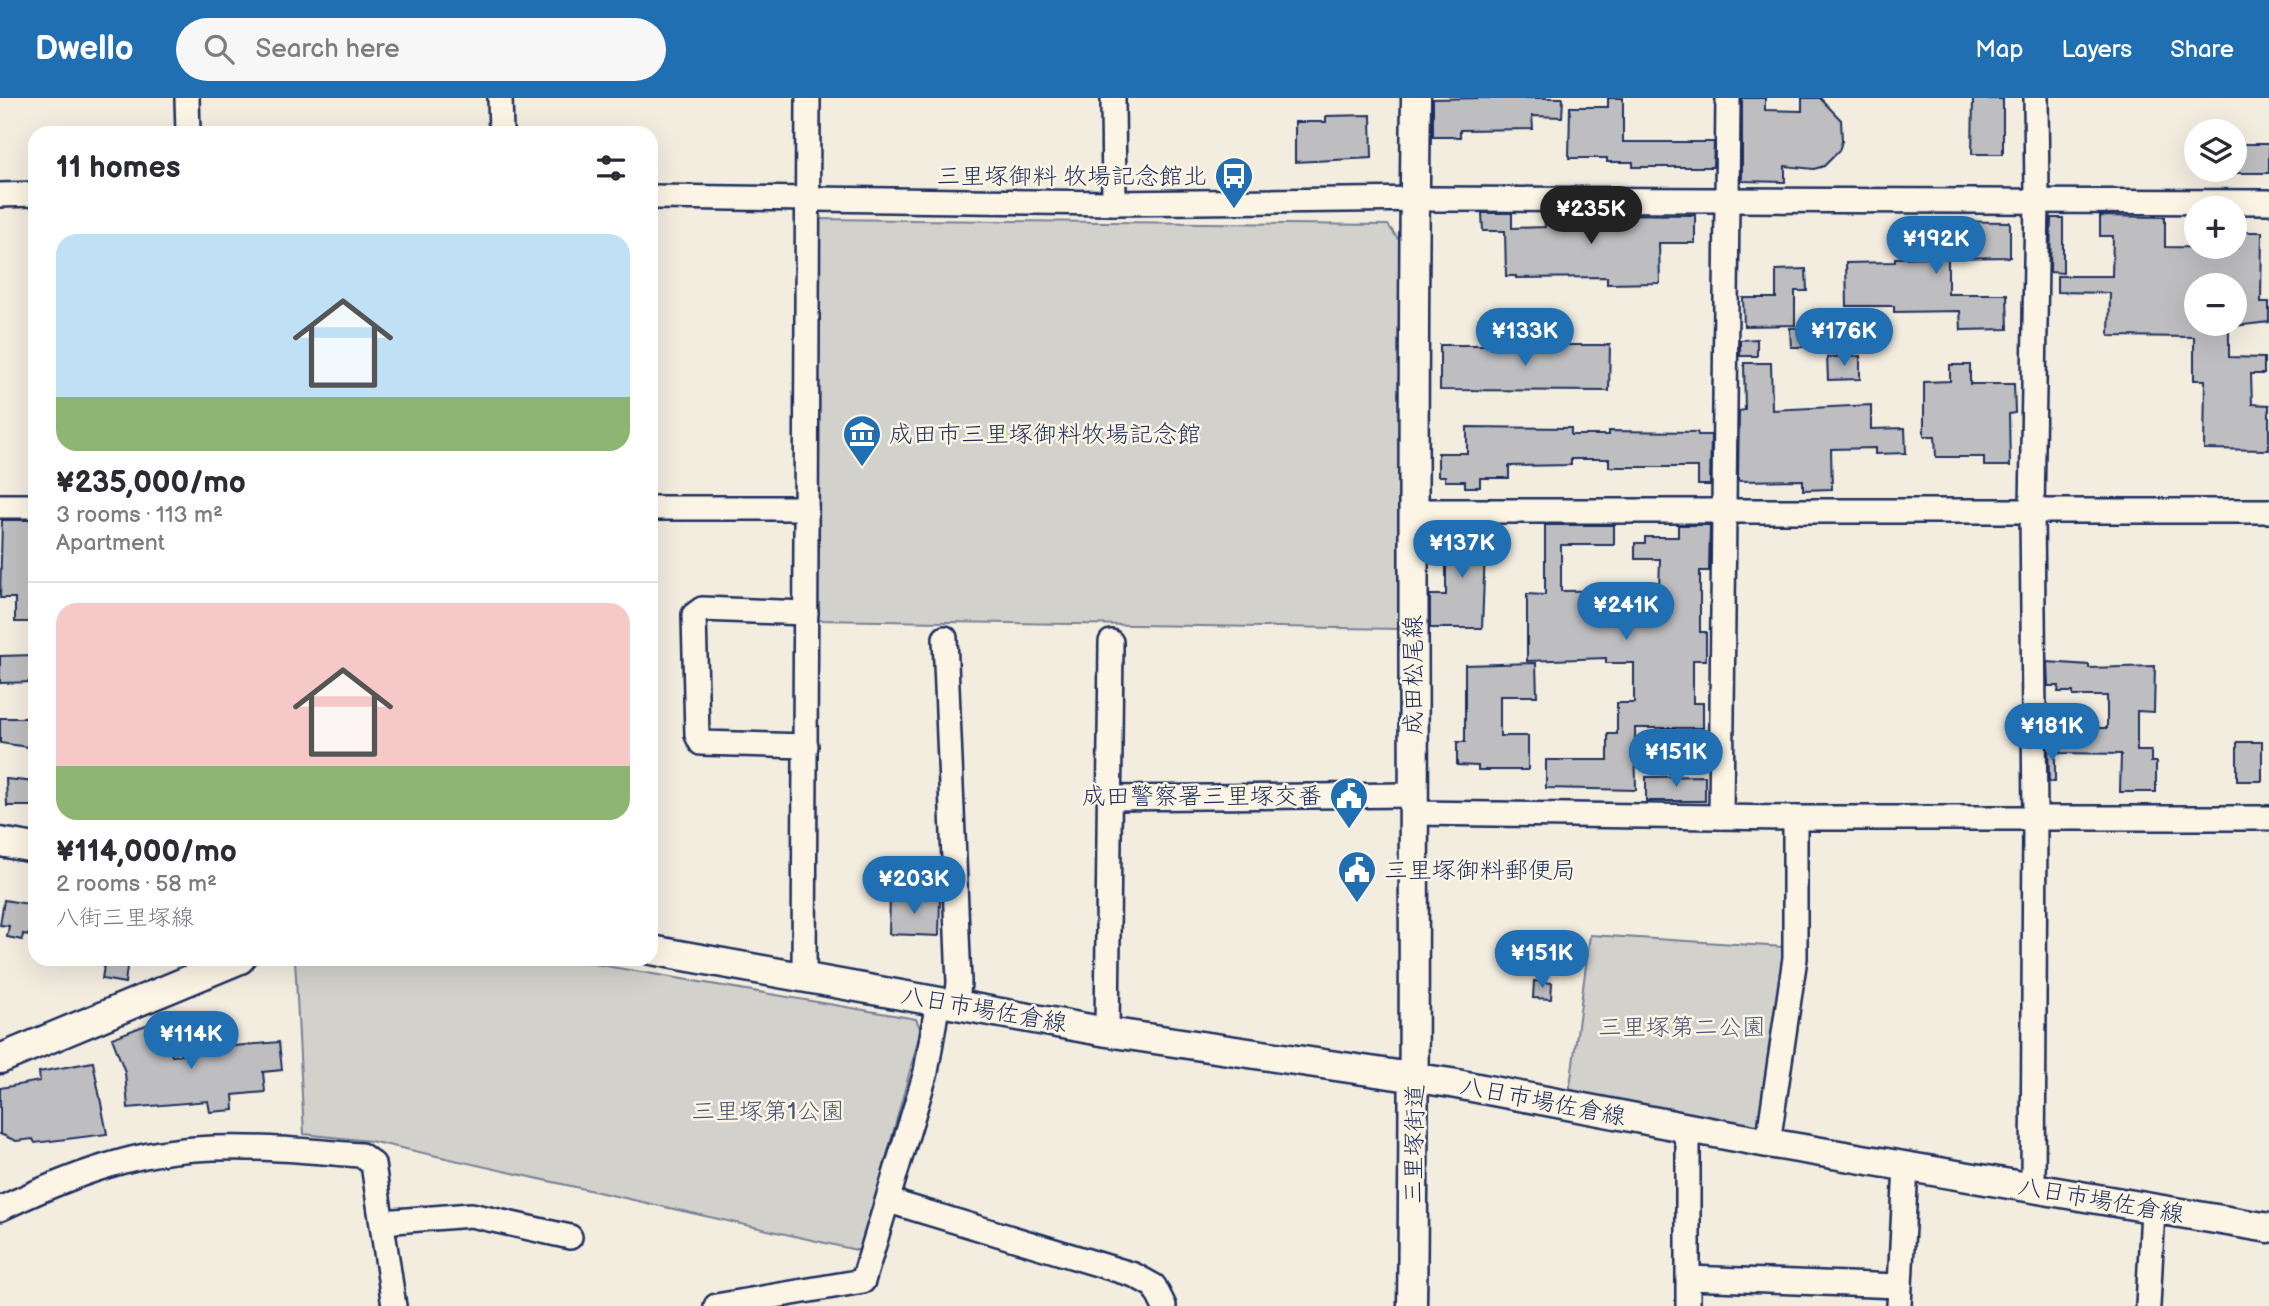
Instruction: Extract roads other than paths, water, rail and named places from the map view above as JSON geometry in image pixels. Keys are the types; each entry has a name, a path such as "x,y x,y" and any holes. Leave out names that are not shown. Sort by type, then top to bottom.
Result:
{"main road":[{"path":"1415,199 1416,98"},
{"name":"成田松尾線","path":"1414,982 1412,512 1415,199"},
{"path":"0,842 28,847"},
{"name":"八日市場佐倉線","path":"658,951 1107,1032 1415,1080 1451,1083 1768,1143 2269,1228"},
{"path":"0,1059 223,966"},
{"name":"三里塚街道","path":"1412,1306 1414,982"}],"street":[{"path":"187,98 188,126"},
{"path":"500,98 501,126"},
{"path":"804,977 808,98"},
{"path":"1113,98 1114,203"},
{"path":"1721,817 1728,98"},
{"path":"2033,1189 2035,818 2032,511 2036,98"},
{"path":"0,195 28,194"},
{"path":"658,197 1114,203 1415,199 2037,199 2269,202"},
{"path":"0,506 28,506"},
{"path":"658,508 806,508"},
{"path":"1412,512 2269,511"},
{"path":"806,613 702,609 694,615 697,735 701,743 806,746"},
{"path":"716,1306 863,1281 948,1002 959,982 944,638"},
{"path":"1107,1032 1112,798 1111,642"},
{"path":"1112,798 1412,804 1721,817 2269,818"},
{"path":"1768,1143 1795,958 1795,818"},
{"path":"1682,1127 1688,1144 1688,1306"},
{"path":"0,1209 42,1188 138,1159 191,1149 241,1147 361,1155 373,1164 394,1306"},
{"path":"1688,1278 1899,1296 1906,1166"},
{"path":"889,1201 1134,1275 1154,1286 1164,1306"},
{"path":"2148,1306 2153,1210"},
{"path":"382,1222 471,1215 570,1237"}],"place":[{"name":"三里塚御料 牧場記念館北","path":"1234,210"},
{"name":"成田市三里塚御料牧場記念館","path":"862,468"},
{"name":"成田警察署三里塚交番","path":"1349,830"},
{"name":"三里塚御料郵便局","path":"1357,904"}],"park label":[{"name":"三里塚第二公園","path":"1682,1027"},
{"name":"三里塚第1公園","path":"768,1111"}]}
